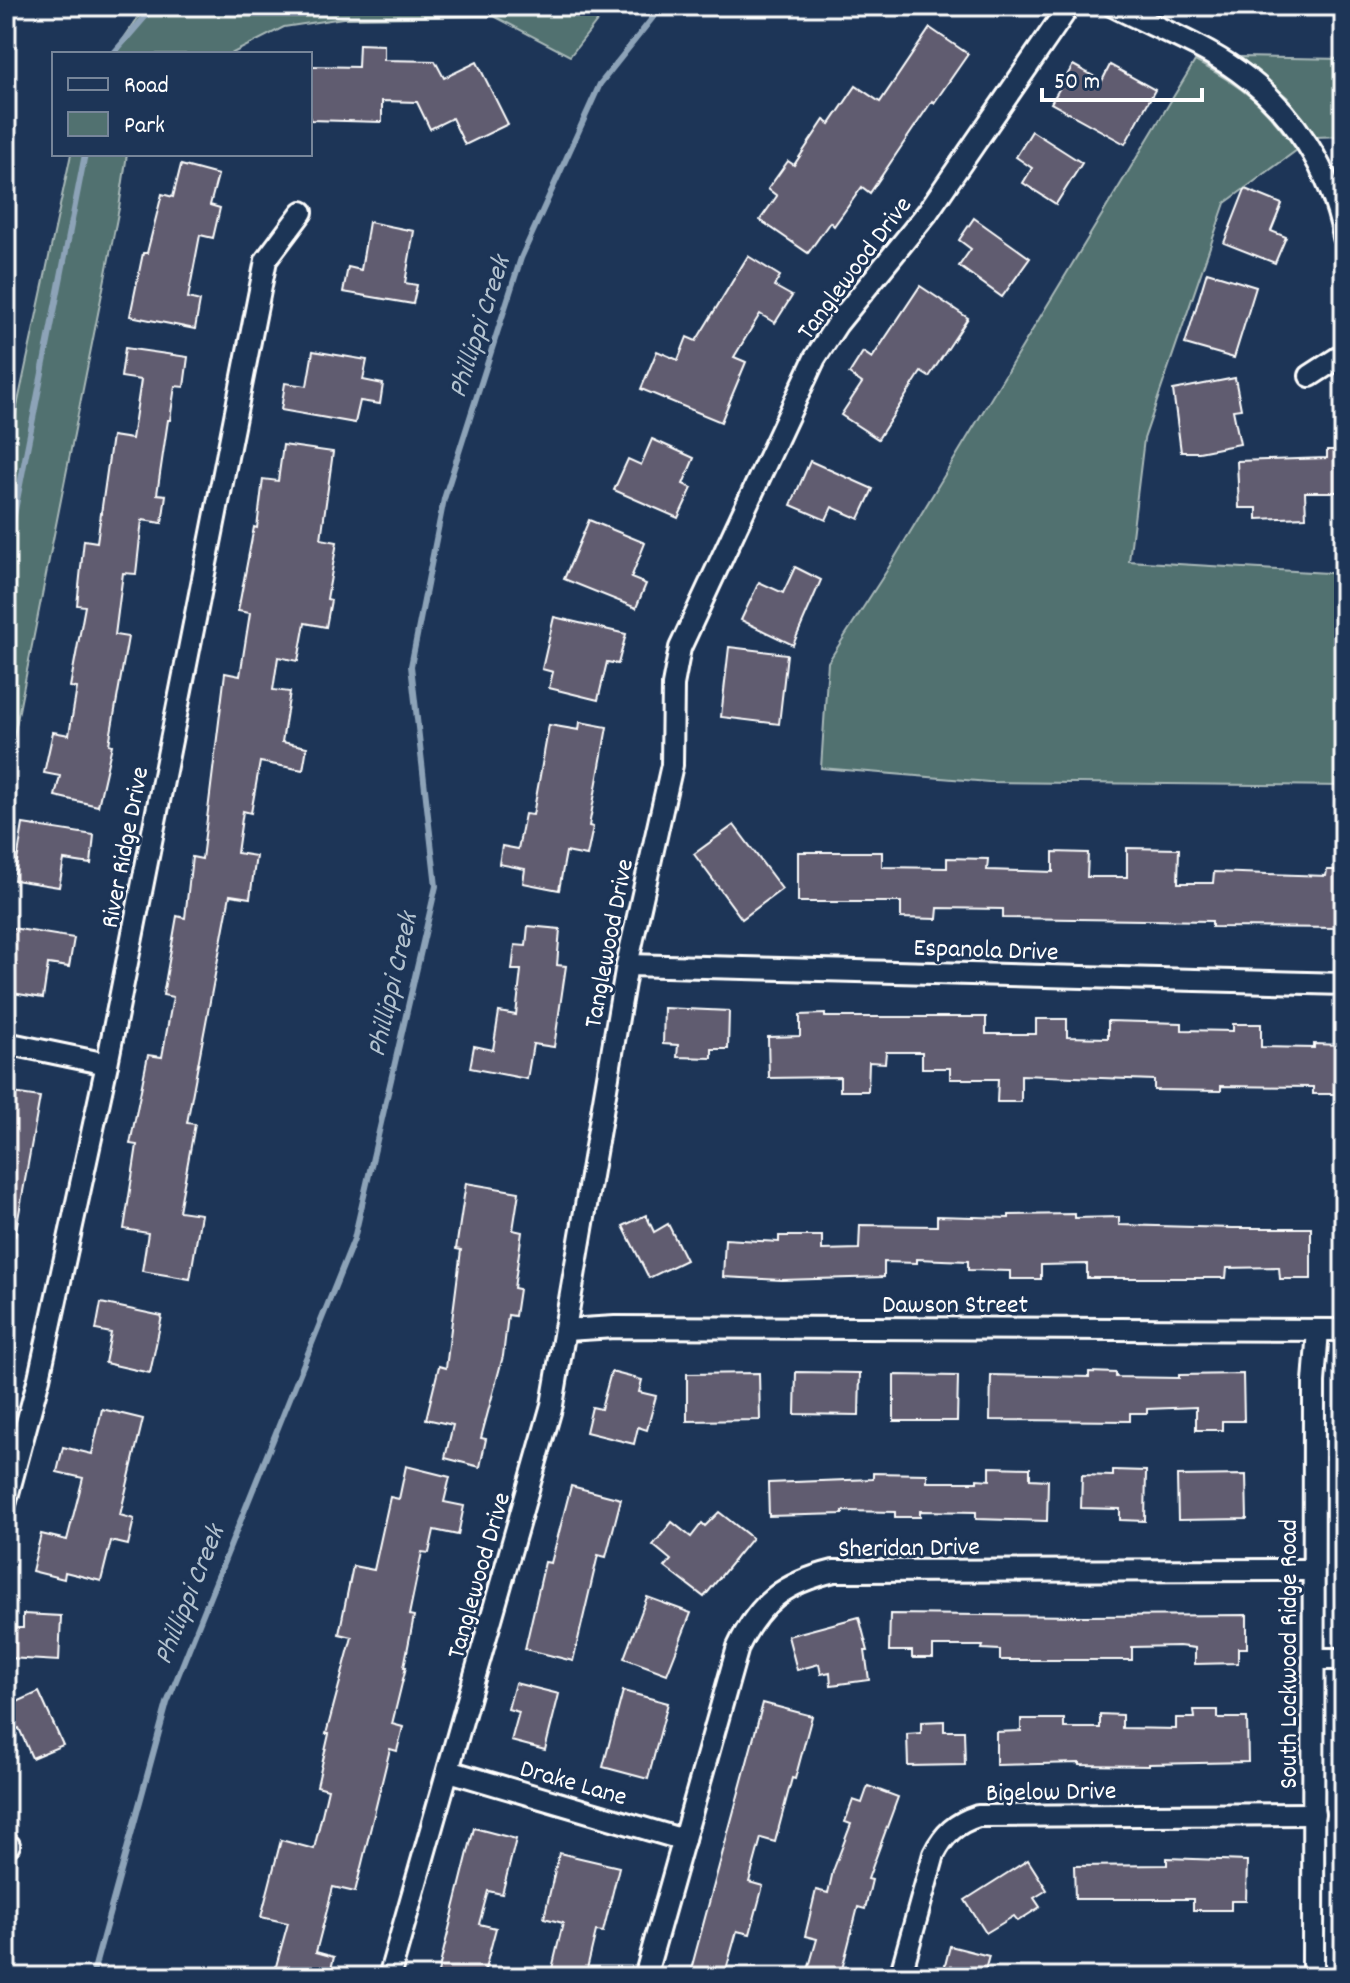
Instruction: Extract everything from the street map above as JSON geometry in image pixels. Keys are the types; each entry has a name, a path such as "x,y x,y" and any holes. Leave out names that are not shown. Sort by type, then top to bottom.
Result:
{"street":[{"name":"Tanglewood Drive","path":"389,1977 552,1405 627,965 672,765 676,666 680,648 815,358 837,324 927,213 1069,6"},
{"path":"1113,6 1236,69 1279,106 1322,170 1344,237"},
{"name":"River Ridge Drive","path":"6,1501 39,1378 107,1064 266,260 302,212"},
{"path":"1310,376 1344,354"},
{"name":"Espanola Drive","path":"627,965 1344,984"},
{"path":"6,1043 107,1064"},
{"name":"Dawson Street","path":"566,1330 647,1327 1344,1330"},
{"name":"South Lockwood Ridge Road","path":"1313,1977 1314,1382 1318,1330"},
{"name":"Sheridan Drive","path":"645,1977 738,1647 747,1628 763,1607 789,1586 834,1571 1313,1570"},
{"path":"1314,1659 1344,1659"},
{"name":"Drake Lane","path":"449,1771 684,1840"},
{"name":"Bigelow Drive","path":"900,1977 934,1854 941,1839 963,1821 978,1816 1314,1814"}],"green space":[{"path":"162,6 609,6 570,56 494,16 343,18 284,27 235,52 114,52 142,12"},
{"path":"1240,57 1344,59 1344,136 1315,137 1288,98"},
{"path":"1195,61 1252,98 1297,150 1225,203 1144,439 1129,561 1344,574 1344,786 989,782 821,768 828,662 886,572"},
{"path":"71,156 127,156 6,776 6,458"}],"building":[{"path":"930,28 968,54 870,193 862,187 834,226 830,222 808,253 760,220 777,196 768,189 788,161 794,165 824,120 830,124 856,86 880,102"},
{"path":"359,44 384,45 384,60 435,61 444,78 477,62 508,124 465,145 452,118 430,129 417,102 382,101 382,122 312,120 312,66 358,67"},
{"path":"1073,65 1102,81 1110,65 1155,90 1125,144 1051,103"},
{"path":"1032,131 1082,163 1056,204 1023,183 1032,168 1016,157"},
{"path":"181,165 218,175 210,205 220,208 213,238 200,235 188,298 200,301 195,329 130,316 143,253 147,253 162,194 173,197"},
{"path":"1245,189 1282,204 1271,231 1286,237 1275,263 1224,243"},
{"path":"974,218 1030,258 1002,297 959,266 971,249 959,240"},
{"path":"369,222 414,231 405,283 417,285 413,304 343,292 348,267 361,270"},
{"path":"748,256 780,276 774,286 792,296 775,323 760,314 734,357 746,362 721,422 641,389 657,351 678,360 687,337 696,341"},
{"path":"1207,272 1256,287 1234,358 1185,344"},
{"path":"920,286 968,318 929,377 921,372 878,439 841,415 862,383 849,374 863,352 872,358"},
{"path":"125,348 188,357 184,387 175,386 168,420 157,494 166,495 162,523 142,520 136,574 123,573 115,635 128,637 109,744 112,745 98,806 55,796 60,776 44,773 53,732 69,735 77,688 70,687 85,606 77,605 84,540 97,542 112,436 132,439 141,380 121,377"},
{"path":"313,351 367,360 363,380 383,384 380,404 360,401 355,423 281,410 285,383 307,386"},
{"path":"1235,378 1241,409 1233,410 1240,444 1199,452 1181,452 1173,390"},
{"path":"652,439 694,458 683,484 692,488 678,518 614,490 628,459 641,465"},
{"path":"283,445 333,452 321,539 337,542 327,599 331,600 326,627 305,623 298,661 278,657 273,690 290,692 282,742 307,747 303,770 260,762 251,813 243,811 237,853 256,856 250,898 230,895 187,1123 195,1124 179,1211 201,1214 190,1279 142,1271 148,1233 124,1229 137,1145 130,1144 148,1055 162,1057 173,997 163,995 177,916 185,918 192,857 202,859 225,673 240,676 250,613 238,611 254,527 257,528 263,479 278,481"},
{"path":"1327,450 1344,450 1344,492 1305,492 1306,517 1257,519 1257,508 1239,508 1237,461 1327,458"},
{"path":"810,461 873,489 859,519 832,507 826,520 791,505"},
{"path":"589,520 645,543 631,578 646,584 636,608 564,579"},
{"path":"795,567 821,580 793,645 741,620 759,582 783,593"},
{"path":"554,617 626,634 618,664 607,662 598,700 549,688 553,672 542,669"},
{"path":"729,647 787,654 779,724 721,717"},
{"path":"580,722 607,727 589,826 593,827 587,856 566,852 559,890 523,883 525,869 499,864 502,846 518,849 525,814 533,815 549,725 579,730"},
{"path":"23,824 94,835 91,864 64,860 59,887 14,880"},
{"path":"734,825 782,889 742,919 694,854"},
{"path":"1127,848 1179,849 1178,883 1213,883 1214,872 1326,876 1327,870 1344,870 1344,928 1212,927 1212,921 1003,918 1003,909 938,908 937,919 901,918 901,902 798,902 798,852 882,852 882,867 947,868 947,858 988,859 987,870 1053,872 1053,852 1088,853 1087,877 1127,877"},
{"path":"528,926 560,929 557,965 566,966 554,1047 533,1044 527,1079 470,1068 474,1046 493,1050 499,1012 516,1015 521,970 512,970 515,945 526,946"},
{"path":"6,927 74,938 69,967 48,964 43,998 6,992"},
{"path":"664,1008 729,1011 728,1049 712,1049 712,1058 677,1057 678,1045 663,1044"},
{"path":"825,1014 825,1017 986,1017 986,1034 1036,1034 1036,1019 1067,1019 1067,1037 1108,1038 1108,1021 1182,1023 1182,1030 1233,1031 1233,1024 1261,1024 1261,1047 1344,1045 1344,1094 1313,1094 1313,1087 1221,1086 1221,1091 1154,1090 1154,1080 1021,1075 1021,1102 997,1102 998,1079 950,1079 950,1068 922,1068 922,1052 886,1052 885,1063 869,1062 868,1091 840,1091 840,1077 769,1078 768,1037 800,1036 800,1015"},
{"path":"6,1092 40,1097 15,1236 6,1235"},
{"path":"466,1183 519,1192 513,1230 522,1232 514,1288 519,1289 515,1316 508,1315 503,1356 481,1438 486,1439 480,1467 445,1458 453,1425 426,1419 439,1366 446,1368 461,1250 456,1249"},
{"path":"1075,1214 1075,1218 1119,1217 1119,1225 1311,1228 1311,1279 1280,1279 1279,1267 1227,1268 1226,1278 1087,1278 1087,1264 1041,1265 1041,1279 1010,1279 1010,1271 968,1270 968,1261 917,1259 917,1263 884,1262 884,1277 782,1280 723,1277 725,1239 779,1242 779,1236 822,1236 822,1250 859,1249 860,1225 937,1226 937,1216 1009,1218 1009,1215"},
{"path":"646,1215 654,1232 668,1224 686,1260 649,1278 623,1226"},
{"path":"101,1303 162,1316 150,1373 105,1363 111,1333 96,1330"},
{"path":"611,1372 642,1380 639,1392 656,1396 647,1430 638,1427 634,1444 586,1432 592,1407 601,1409"},
{"path":"796,1372 860,1373 859,1415 795,1414"},
{"path":"1089,1372 1116,1373 1116,1377 1179,1378 1179,1375 1243,1374 1244,1421 1222,1421 1222,1430 1196,1430 1196,1407 1147,1409 1147,1413 1130,1413 1130,1421 990,1420 991,1375 1089,1377"},
{"path":"759,1373 760,1420 687,1421 687,1374"},
{"path":"894,1375 958,1376 957,1421 894,1421"},
{"path":"102,1409 143,1419 120,1515 134,1519 128,1545 111,1541 101,1581 65,1572 64,1579 32,1571 41,1534 67,1540 83,1478 57,1472 63,1447 92,1454"},
{"path":"406,1466 450,1477 444,1502 464,1506 458,1535 434,1530 429,1553 422,1552 409,1615 414,1616 406,1667 392,1724 403,1727 397,1751 390,1749 355,1892 333,1887 316,1952 334,1957 329,1977 273,1977 288,1923 261,1917 281,1840 314,1849 328,1789 317,1786 329,1734 326,1734 352,1637 339,1634 353,1566 374,1570 390,1497 399,1499"},
{"path":"990,1467 1030,1468 1030,1479 1048,1480 1047,1521 976,1519 976,1512 920,1511 920,1517 895,1517 895,1512 843,1511 843,1514 769,1516 768,1483 873,1479 873,1473 927,1474 927,1482 977,1482 977,1479 990,1480"},
{"path":"1113,1470 1146,1471 1145,1521 1120,1520 1120,1509 1081,1508 1082,1475 1113,1476"},
{"path":"1246,1475 1247,1519 1178,1520 1177,1476"},
{"path":"571,1486 621,1499 606,1557 598,1555 573,1661 525,1649 545,1562 551,1563"},
{"path":"719,1512 752,1538 704,1597 665,1567 671,1560 653,1545 672,1522 691,1537 702,1523 705,1526"},
{"path":"647,1597 691,1613 667,1674 624,1658"},
{"path":"23,1614 61,1616 59,1661 8,1658 10,1628 23,1628"},
{"path":"890,1614 1247,1615 1247,1648 1238,1648 1238,1663 1195,1664 1195,1648 1179,1646 1132,1647 1132,1660 1000,1660 1000,1650 982,1649 983,1646 933,1646 933,1658 912,1658 912,1651 889,1651"},
{"path":"859,1617 868,1651 865,1651 869,1680 831,1685 830,1672 821,1674 819,1664 797,1670 788,1636"},
{"path":"515,1683 559,1694 545,1750 511,1741 519,1712 508,1709"},
{"path":"623,1691 668,1703 648,1779 603,1767"},
{"path":"39,1692 63,1745 32,1758 19,1728 6,1734 6,1707"},
{"path":"763,1703 812,1716 795,1779 792,1778 775,1842 761,1838 749,1882 763,1886 750,1934 737,1931 724,1977 689,1977"},
{"path":"1194,1710 1218,1710 1218,1718 1247,1718 1248,1762 1149,1766 1080,1763 996,1765 996,1732 1021,1731 1021,1719 1064,1719 1064,1728 1100,1728 1100,1714 1122,1715 1122,1728 1176,1729 1176,1718 1195,1718"},
{"path":"944,1721 944,1731 964,1731 965,1765 908,1766 907,1734 921,1733 921,1722"},
{"path":"868,1786 898,1797 868,1879 872,1880 865,1909 858,1907 840,1977 806,1977 817,1939 805,1936 816,1890 828,1893 851,1824 845,1822 853,1800 862,1803"},
{"path":"474,1828 516,1839 502,1894 488,1891 479,1924 496,1928 483,1977 437,1977"},
{"path":"559,1853 619,1867 603,1932 596,1931 585,1977 550,1977 563,1923 544,1918"},
{"path":"1167,1858 1247,1861 1246,1901 1231,1901 1231,1910 1193,1910 1193,1899 1075,1899 1074,1866 1167,1865"},
{"path":"1028,1860 1047,1890 1034,1898 1040,1907 1018,1921 1014,1916 986,1933 965,1900"},
{"path":"950,1946 989,1956 983,1977 942,1977"}],"waterway":[{"path":"115,52 151,10 174,6"},
{"path":"640,6 660,8"},
{"name":"Phillippi Creek","path":"92,1977 167,1703 354,1239 436,886 411,666 444,499 521,258 600,84 662,6"},
{"path":"6,556 85,156"}]}
